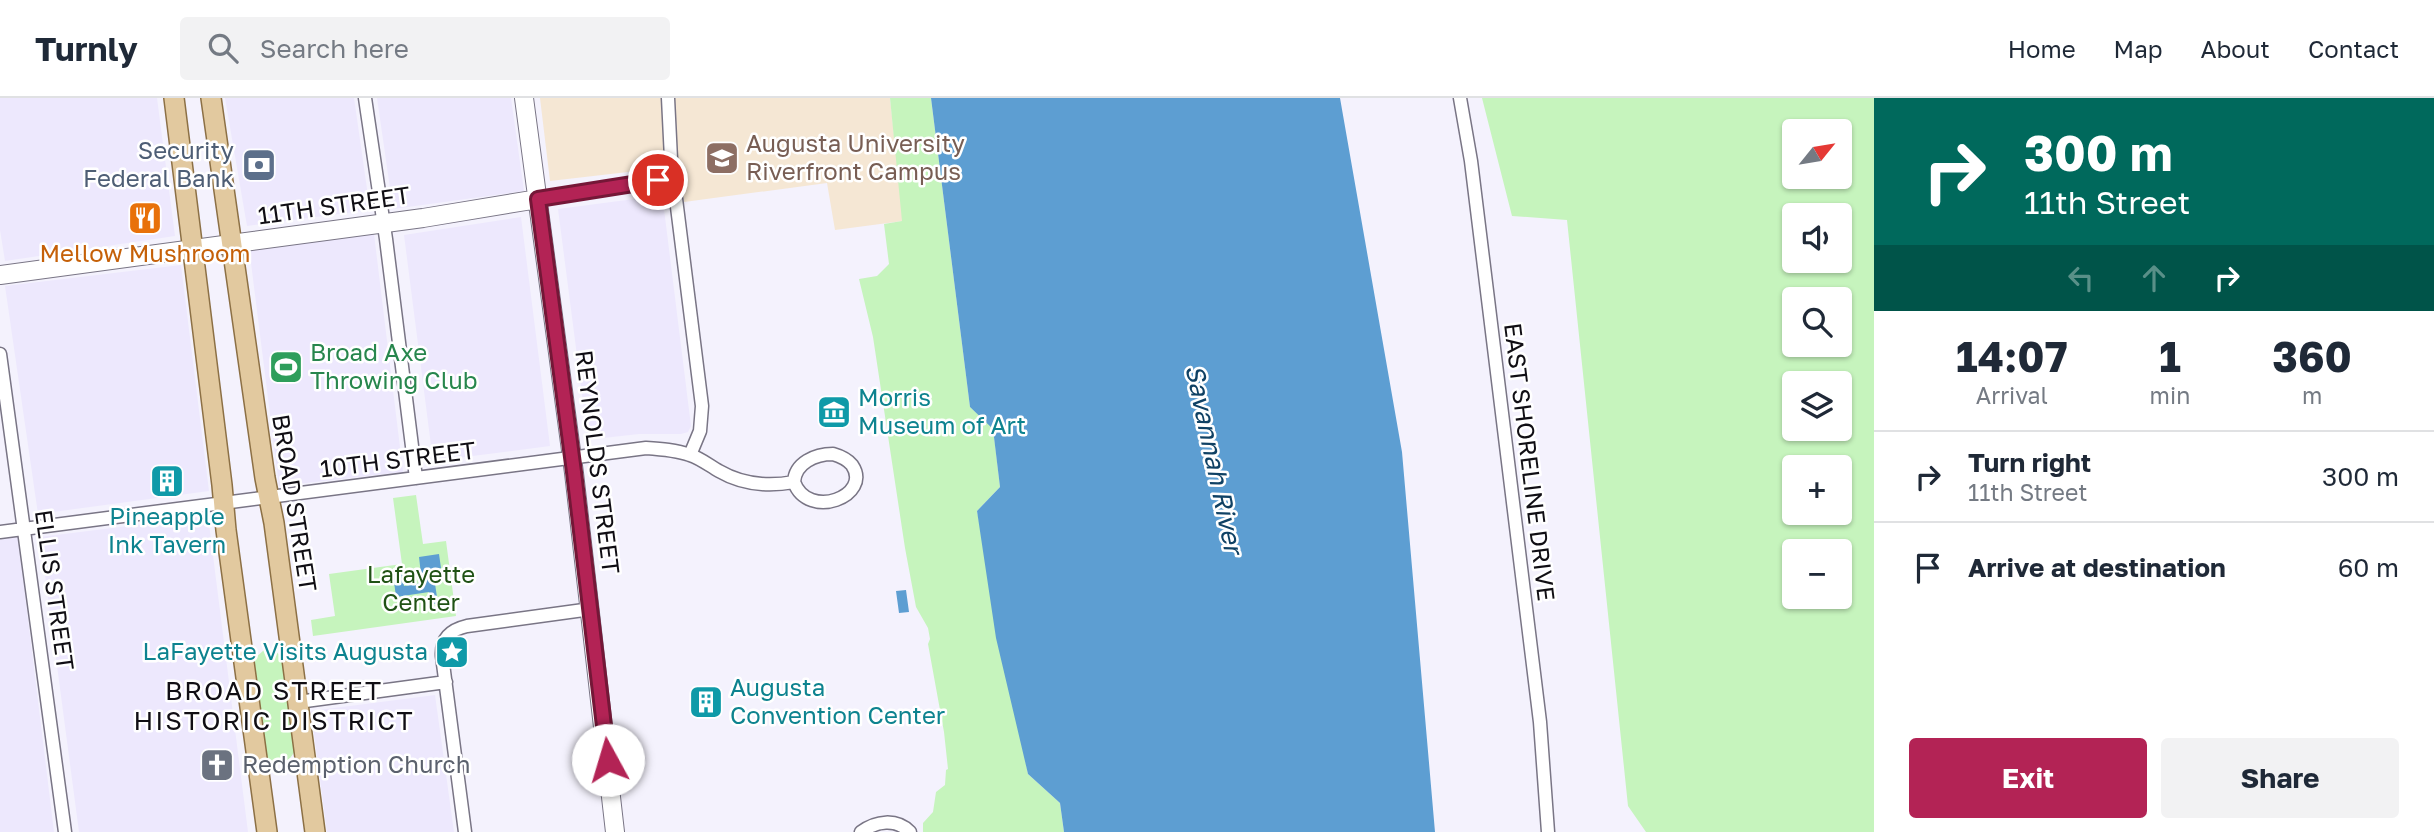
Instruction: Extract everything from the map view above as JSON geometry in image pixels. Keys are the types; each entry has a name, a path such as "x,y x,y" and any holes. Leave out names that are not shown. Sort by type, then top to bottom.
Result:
{"main road":[{"path":"174,98 223,502 267,832"},
{"name":"BROAD STREET","path":"211,98 315,832"},
{"name":"REYNOLDS STREET","path":"524,98 591,609 615,832"},
{"name":"11TH STREET","path":"0,275 522,204 538,199"}],"street":[{"path":"365,98 384,223 416,478"},
{"path":"668,98 673,179 702,406 700,430 690,454"},
{"name":"EAST SHORELINE DRIVE","path":"1460,98 1473,173 1540,722 1548,832"},
{"name":"11TH STREET","path":"538,199 673,179"},
{"name":"ELLIS STREET","path":"0,354 65,832"},
{"name":"10TH STREET","path":"0,532 646,448 690,454 741,481 764,485 794,482"},
{"path":"833,454 843,458 856,474 854,485 847,494 828,502 803,496 794,482 799,468 807,461 822,455 833,454"},
{"path":"465,832 442,648 447,636 451,631 467,626 591,609"},
{"path":"298,702 446,682"},
{"path":"861,832 886,822 897,824 909,832"}],"shaded area":[{"path":"0,98 157,98 175,236 5,261 0,230"},
{"path":"225,98 354,98 370,210 247,226"},
{"path":"377,98 511,98 524,191 393,209"},
{"name":"Augusta University Riverfront Campus","path":"540,98 890,98 903,221 835,230 827,183 684,202 680,166 550,181"},
{"path":"657,196 663,201 691,426 688,432 681,434 639,434 594,439 587,433 558,209"},
{"path":"521,217 550,446 433,461 404,235"},
{"path":"374,234 403,472 279,486 249,247"},
{"path":"181,265 209,491 38,514 5,286"},
{"path":"208,516 248,832 79,832 40,537"},
{"path":"18,537 54,832 0,832 0,540"},
{"path":"435,695 454,832 327,832 311,711"}],"green space":[{"path":"890,98 931,98 970,407 993,428 1000,487 977,511 1028,774 1060,803 1064,832 923,832 923,823 933,812 936,792 945,785 948,769 944,732 928,644 928,628 916,607 873,337 859,279 877,276 889,264 884,224 902,221"},
{"path":"1482,98 1874,98 1874,832 1646,832 1628,806 1567,220 1512,216"},
{"name":"Lafayette Center","path":"416,495 423,544 446,541 456,616 313,636 311,620 335,616 329,574 402,564 393,498"},
{"path":"264,650 274,650 282,657 295,750 289,759 281,762 273,761 265,754 253,660"}],"water":[{"name":"Savannah River","path":"931,98 1340,98 1402,452 1435,832 1064,832 1060,803 1028,774 996,638 977,511 1000,487 993,429 970,407"},
{"path":"439,554 441,568 433,570 438,604 431,604 429,592 396,597 393,574 402,572 404,586 422,583 419,557"},
{"path":"906,590 909,612 899,613 896,591"}],"place":[{"name":"Augusta University Riverfront Campus","path":"722,158"},
{"name":"Security Federal Bank","path":"259,165"},
{"name":"Mellow Mushroom","path":"145,218"},
{"name":"Broad Axe Throwing Club","path":"286,367"},
{"name":"Morris Museum of Art","path":"834,412"},
{"name":"Pineapple Ink Tavern","path":"167,481"},
{"name":"LaFayette Visits Augusta","path":"452,652"},
{"name":"Augusta Convention Center","path":"706,702"},
{"name":"Redemption Church","path":"217,765"}],"district":[{"name":"BROAD STREET HISTORIC DISTRICT","path":"274,706"}],"route":[{"path":"608,760 593,621 538,199 658,180"}]}
